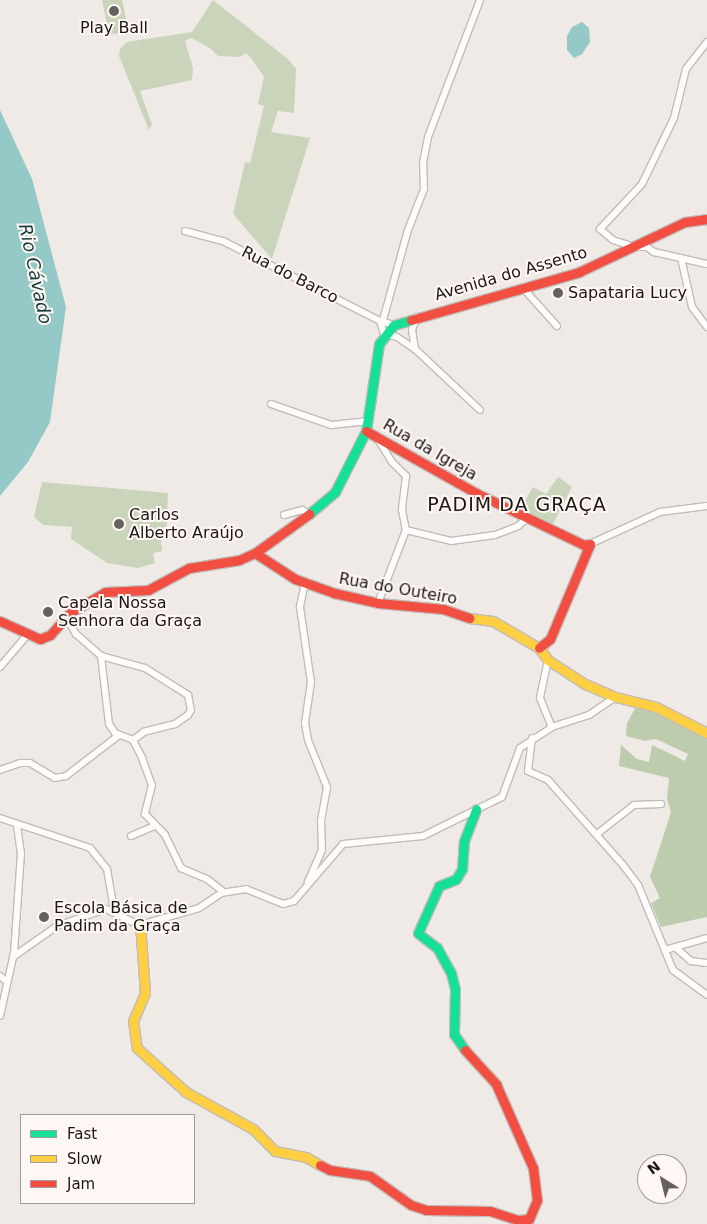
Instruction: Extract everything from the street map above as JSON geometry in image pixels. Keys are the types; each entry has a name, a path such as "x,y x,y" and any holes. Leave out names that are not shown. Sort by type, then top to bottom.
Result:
{"street":[{"path":"384,334 381,320 408,230 424,189 424,163 428,137 480,0"},
{"path":"707,42 686,69 674,118 642,184 625,206 600,227 613,240 634,247 647,247 654,252 707,264"},
{"name":"Avenida do Assento","path":"394,324 579,272 685,222 707,219"},
{"name":"Rua do Barco","path":"186,234 199,234 223,241 381,320 394,324"},
{"path":"681,258 692,307 707,327"},
{"path":"523,288 557,326"},
{"path":"415,349 412,330 418,317"},
{"path":"0,621 12,624 40,639 50,636 66,617 80,605 105,592 148,590 189,568 239,560 254,553 309,514 335,492 366,431 379,344 384,334 394,324"},
{"path":"396,337 412,330"},
{"path":"384,334 396,337 415,349 480,410"},
{"path":"271,404 331,425 369,421"},
{"name":"Rua da Igreja","path":"366,431 419,464 526,519 584,545 590,544"},
{"path":"376,437 392,462 406,476 402,510 406,530 378,603"},
{"path":"707,506 660,512 590,544 550,639 539,648 548,660 585,684 616,697 656,706 707,733"},
{"path":"284,516 302,510 309,514"},
{"path":"406,530 451,541 495,535 518,526 526,519"},
{"name":"Rua do Outeiro","path":"254,553 305,582 378,603 443,610 467,618 493,621 539,648"},
{"path":"304,890 320,858 321,821 327,787 308,740 306,723 311,682 300,607 305,582"},
{"path":"66,617 76,634 101,656 145,668 188,695 191,710 188,716 175,724 144,732 133,740"},
{"path":"0,667 28,634"},
{"path":"101,656 109,724 119,734 133,740 152,785 144,814 165,834 181,868 207,879 221,890 221,894"},
{"path":"548,660 540,698 552,727"},
{"path":"13,957 57,926 106,909 114,910 140,923 184,913 221,894 246,888 288,904 304,890 343,844 422,836 476,809 484,808 502,797 520,748 532,738 552,727 589,715 616,697"},
{"path":"0,770 20,763 30,764 54,778 66,776 119,734"},
{"path":"532,738 528,771 548,780 597,834 638,885 664,950 679,977 707,995"},
{"path":"597,834 634,805 660,804"},
{"path":"140,923 145,993 133,1021 137,1048 186,1092 253,1129 275,1151 306,1157 330,1170 370,1176 410,1205 426,1210 490,1211 518,1220 529,1219 537,1200 533,1168 496,1084 458,1043 454,1034 455,989 451,973 437,948 418,933 439,886 456,879 462,869 464,841 476,809"},
{"path":"0,818 90,848 107,869 114,910"},
{"path":"0,1016 6,981 13,957 21,854 17,825"},
{"path":"131,836 155,826"},
{"path":"664,950 707,938"},
{"path":"676,948 691,961 707,963"},
{"path":"0,976 6,981"}],"green space":[{"name":"Play Ball","path":"102,0 122,0 129,33 109,34"},
{"path":"213,0 288,59 296,69 294,113 278,111 271,132 310,138 272,259 233,214 245,162 250,163 264,106 258,104 264,77 251,58 246,53 240,57 218,56 210,48 191,38 185,41 193,68 192,80 140,91 152,124 149,130 119,56 120,49 127,42 192,32"},
{"path":"558,477 572,487 552,526 520,509 533,487 546,494"},
{"name":"Carlos Alberto Araújo","path":"42,482 168,493 166,539 161,540 162,551 153,553 155,563 138,568 107,563 71,539 72,527 43,525 34,517"},
{"path":"637,705 653,709 707,734 707,917 661,927 651,903 660,898 650,877 671,812 667,799 669,778 619,766 621,745 637,759 649,762 652,745 685,761 688,754 656,739 645,741 626,736 627,723"}],"water":[{"path":"582,22 589,28 590,42 582,54 574,58 567,50 567,36 572,27"},
{"name":"Rio Cávado","path":"0,110 32,179 66,307 50,422 28,462 0,496"}],"traffic: fast":[{"path":"309,514 335,492 366,431 379,344 394,325 411,320"},
{"path":"465,1050 454,1034 455,989 451,973 437,948 418,933 439,886 456,879 462,869 464,841 476,809"}],"traffic: slow":[{"path":"469,618 493,621 539,648 548,660 585,684 616,697 656,707 707,733"},
{"path":"140,923 145,993 133,1021 137,1048 186,1092 253,1129 275,1151 306,1157 320,1165"}],"traffic: jam":[{"path":"411,320 579,272 685,222 707,219"},
{"path":"366,431 476,493 584,545 590,544 550,639 539,648"},
{"path":"0,621 40,639 50,635 71,612 105,592 148,590 189,568 239,560 255,553 309,514"},
{"path":"255,553 295,579 334,593 378,603 443,609 469,618"},
{"path":"320,1165 330,1170 370,1176 411,1205 426,1210 490,1211 518,1220 529,1219 537,1200 533,1168 496,1084 465,1050"}],"place":[{"name":"Play Ball","path":"114,11"},
{"name":"Sapataria Lucy","path":"558,293"},
{"name":"Carlos Alberto Araújo","path":"119,524"},
{"name":"Capela Nossa Senhora da Graça","path":"48,612"},
{"name":"Escola Básica de Padim da Graça","path":"44,917"}],"district":[{"name":"PADIM DA GRAÇA","path":"517,505"}]}
